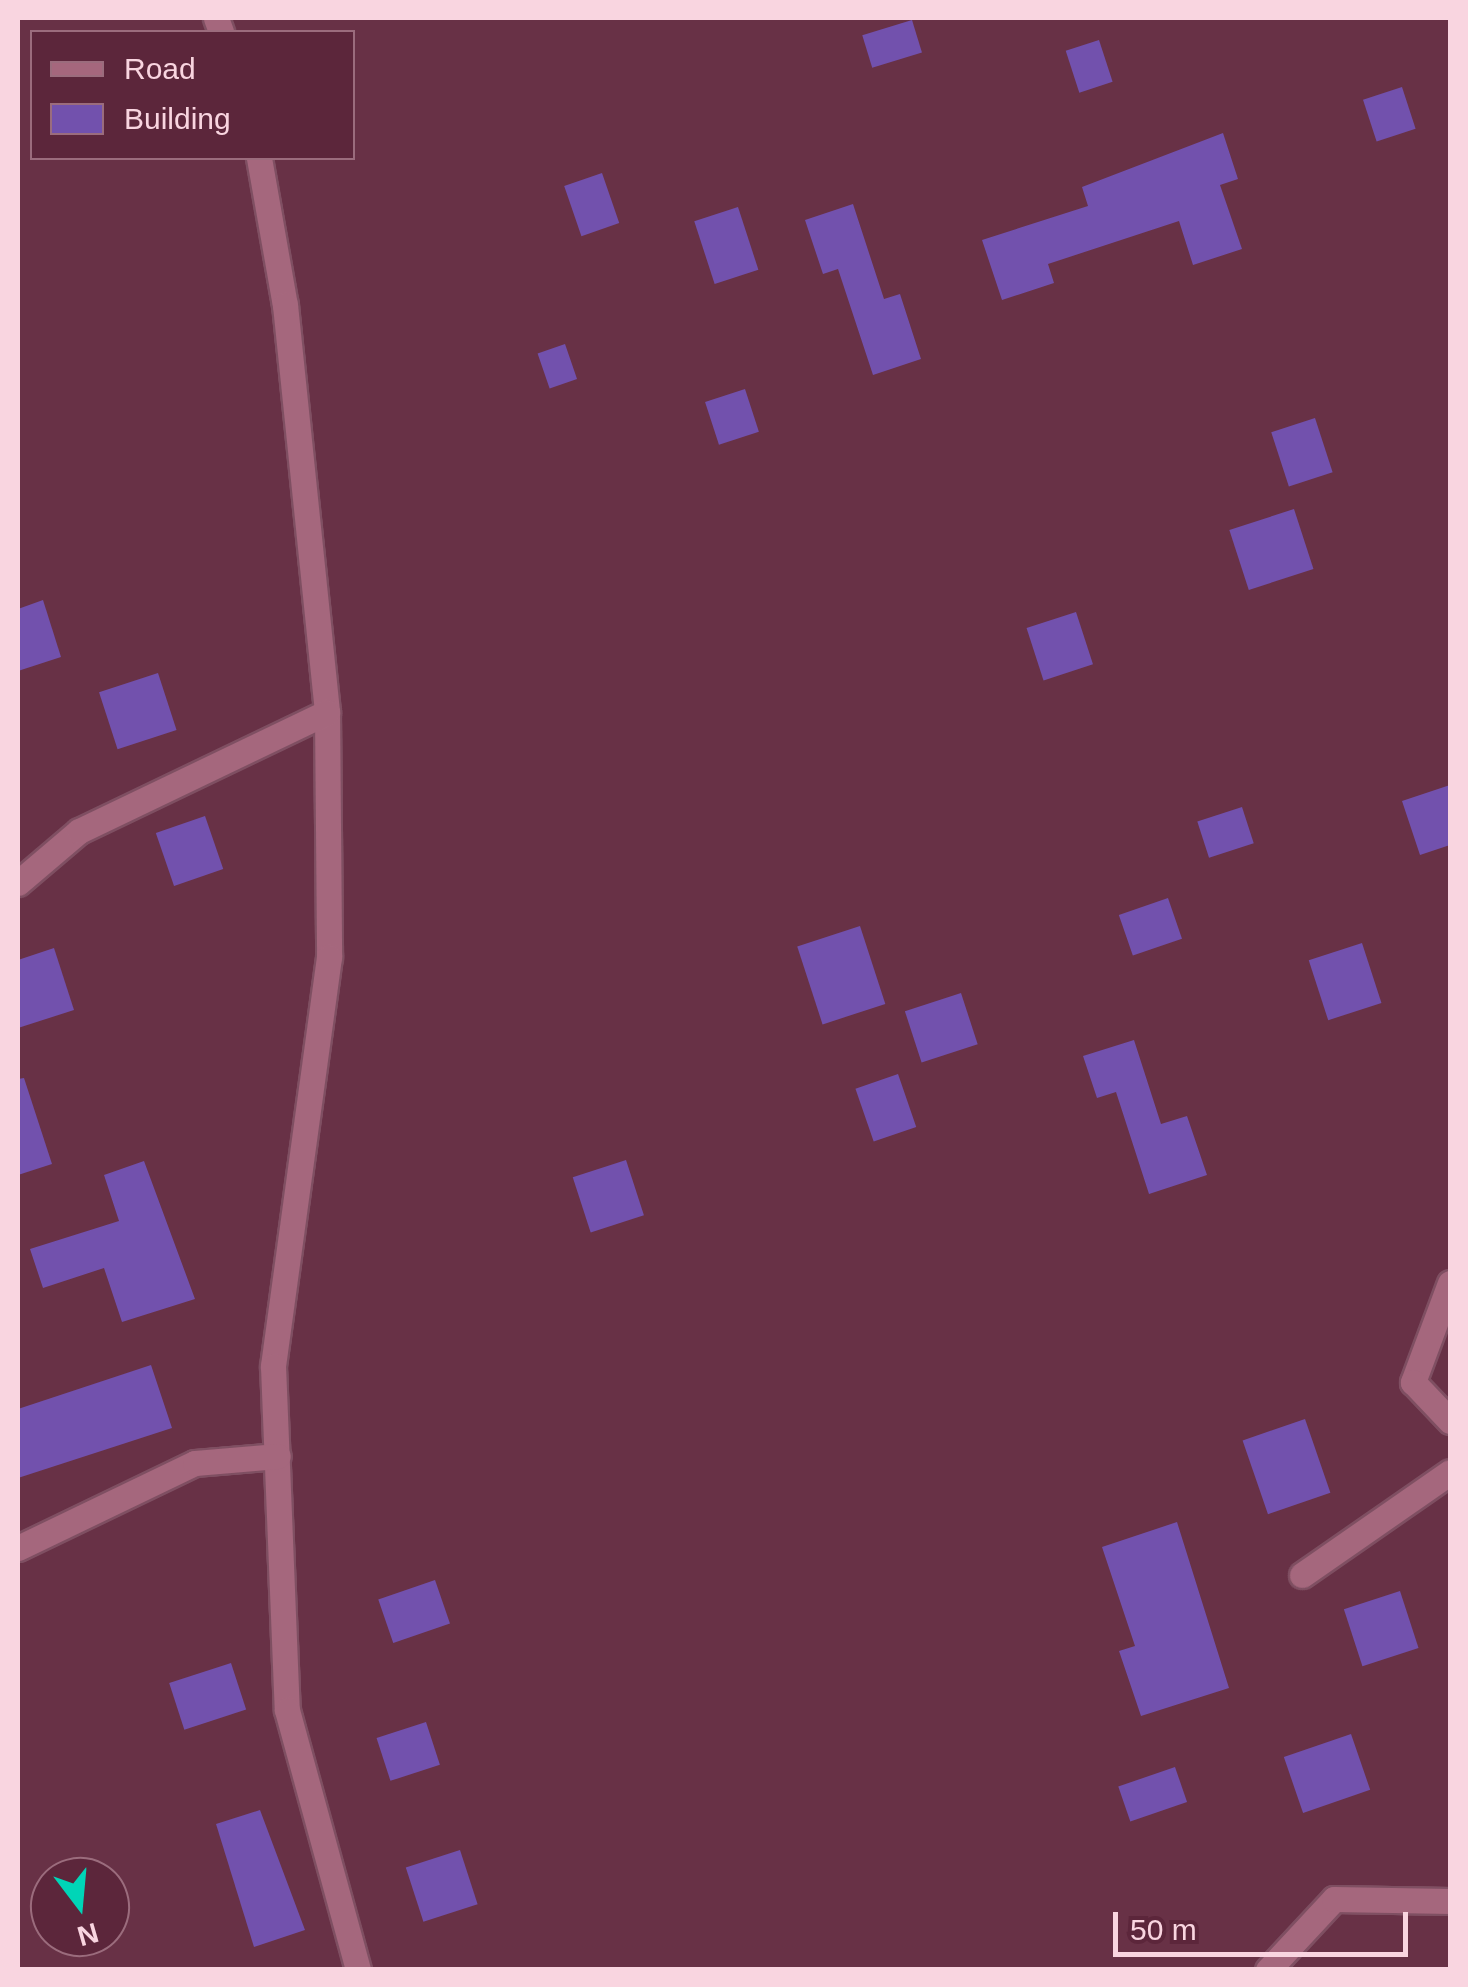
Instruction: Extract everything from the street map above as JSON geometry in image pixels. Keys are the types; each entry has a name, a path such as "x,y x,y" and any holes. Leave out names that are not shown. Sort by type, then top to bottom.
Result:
{"street":[{"path":"259,160 285,305 327,712 329,957 273,1366 287,1710 358,1970"},
{"path":"18,883 78,831 327,712"},
{"path":"1446,1289 1413,1382 1450,1420"},
{"path":"18,1548 195,1462 278,1456"},
{"path":"1302,1575 1450,1472"},
{"path":"1268,1970 1334,1899 1450,1901"}],"building":[{"path":"912,20 922,53 872,68 862,35"},
{"path":"1099,40 1113,82 1079,93 1066,51"},
{"path":"1402,87 1416,129 1377,142 1363,100"},
{"path":"1223,133 1238,179 1220,185 1242,249 1193,265 1179,221 1048,264 1054,283 1002,300 982,240 1088,206 1082,187"},
{"path":"602,173 619,223 581,236 564,186"},
{"path":"853,204 884,299 900,294 921,359 873,375 838,269 823,274 805,220"},
{"path":"738,207 758,270 715,284 694,221"},
{"path":"565,344 577,379 550,388 538,353"},
{"path":"745,389 759,432 719,445 705,402"},
{"path":"1315,418 1333,472 1289,486 1271,432"},
{"path":"1294,509 1313,569 1249,590 1229,530"},
{"path":"43,600 61,657 18,671 18,609"},
{"path":"1076,612 1093,664 1044,680 1027,628"},
{"path":"158,673 177,730 118,749 99,692"},
{"path":"1450,785 1450,845 1420,855 1402,801"},
{"path":"1242,807 1254,843 1209,858 1197,822"},
{"path":"205,816 223,869 174,886 156,833"},
{"path":"1168,898 1182,939 1133,956 1119,915"},
{"path":"860,926 885,1004 823,1024 797,946"},
{"path":"1362,943 1381,1003 1328,1020 1309,960"},
{"path":"54,948 74,1010 18,1028 18,960"},
{"path":"961,993 978,1044 922,1063 905,1011"},
{"path":"1134,1040 1161,1124 1187,1116 1207,1175 1149,1194 1116,1092 1097,1098 1083,1056"},
{"path":"898,1074 916,1127 874,1142 855,1089"},
{"path":"24,1078 52,1164 18,1175 18,1079"},
{"path":"626,1160 644,1215 591,1232 573,1177"},
{"path":"144,1161 195,1299 122,1322 104,1268 43,1288 30,1249 119,1221 104,1175"},
{"path":"151,1365 172,1428 18,1478 18,1409"},
{"path":"1305,1419 1330,1493 1268,1514 1243,1440"},
{"path":"1177,1522 1229,1688 1141,1716 1119,1651 1135,1646 1102,1547"},
{"path":"435,1580 450,1623 393,1643 378,1600"},
{"path":"1400,1591 1419,1648 1362,1666 1344,1609"},
{"path":"231,1663 246,1710 184,1730 169,1683"},
{"path":"426,1722 440,1765 390,1781 377,1738"},
{"path":"1351,1734 1370,1790 1303,1813 1284,1757"},
{"path":"1175,1767 1187,1802 1130,1822 1118,1787"},
{"path":"260,1810 305,1930 254,1947 216,1824"},
{"path":"460,1850 478,1904 423,1922 406,1868"}]}
